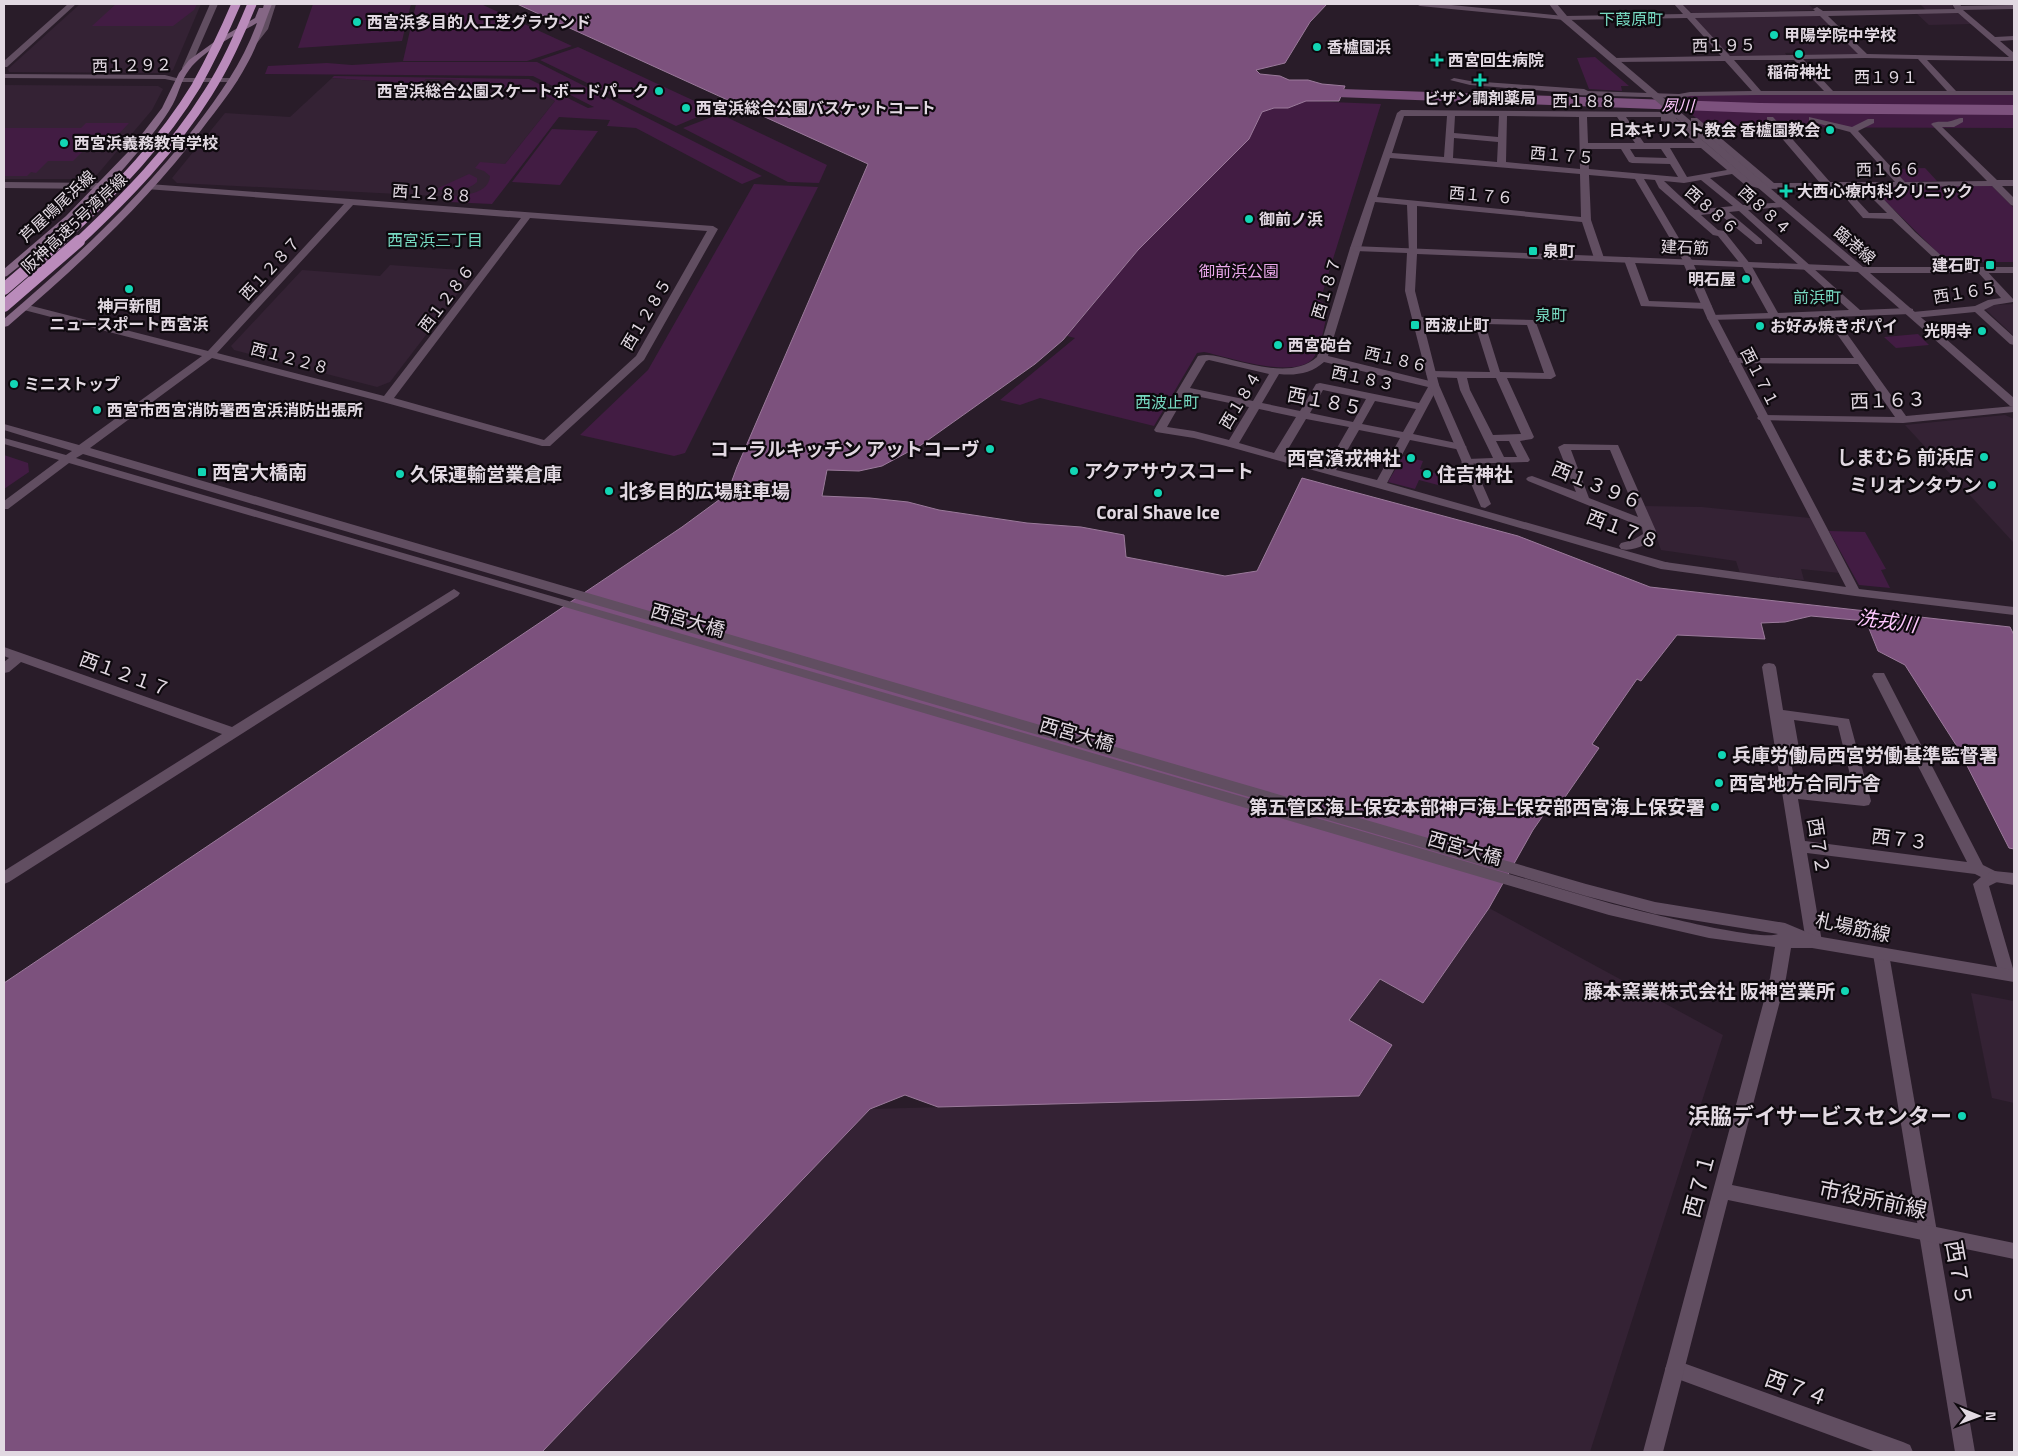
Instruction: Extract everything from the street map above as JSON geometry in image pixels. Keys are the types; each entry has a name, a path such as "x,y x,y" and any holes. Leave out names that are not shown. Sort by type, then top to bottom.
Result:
{"highway":[{"name":"阪神高速5号湾岸線","path":"4,289 91,212 150,149 194,90 222,37 236,4"},
{"name":"阪神高速5号湾岸線","path":"4,306 66,253 111,211 167,151 211,90 240,35 252,4"}],"main road":[{"name":"芦屋鳴尾浜線","path":"4,274 62,224 101,186 128,156 166,108 186,68 199,57 258,18 266,4"},
{"name":"芦屋鳴尾浜線","path":"4,324 91,246 150,187 199,128 234,80 254,41 266,4"},
{"path":"101,186 150,187"}],"street":[{"path":"4,65 72,4"},
{"path":"186,68 214,4"},
{"path":"254,41 264,29 272,4"},
{"path":"1420,4 1564,18 2014,7"},
{"path":"1553,4 1564,18 1656,96"},
{"path":"1678,4 1758,93"},
{"path":"1811,4 1865,56"},
{"path":"1958,7 2014,58"},
{"path":"1993,39 2014,38"},
{"name":"西１９５","path":"1614,60 1865,56 2014,58"},
{"path":"1796,57 1831,93"},
{"path":"1920,57 1954,92"},
{"name":"西１２９２","path":"4,76 165,77 180,80"},
{"path":"180,80 234,80"},
{"name":"西１２９２","path":"4,81 162,82 180,80"},
{"path":"1454,80 1470,83 1656,96"},
{"path":"1575,92 1592,92"},
{"name":"西１９１","path":"1656,96 1758,93 2014,93"},
{"name":"臨港線","path":"1656,96 1767,186 1783,204 1912,313 2014,404"},
{"name":"西１８８","path":"1401,113 1622,117 1676,114"},
{"name":"西１８７","path":"1322,358 1355,248 1401,113"},
{"path":"1448,161 1451,114"},
{"path":"1502,115 1502,165"},
{"path":"1583,116 1586,220 1599,258"},
{"path":"1622,117 1673,119 1747,182 1767,186"},
{"path":"1622,117 1641,146"},
{"path":"1770,119 1827,185"},
{"path":"1812,119 1853,130 1902,184"},
{"path":"1694,120 1767,186"},
{"path":"1960,120 1954,124 1935,124 2014,203"},
{"path":"1853,130 1871,121"},
{"path":"1449,135 1502,140"},
{"path":"1584,146 1703,145"},
{"path":"1624,146 1632,160 1673,161"},
{"path":"1664,146 1684,180"},
{"name":"西１７５","path":"1387,155 1684,180 1734,171"},
{"name":"西１７１","path":"1638,176 1688,262 1712,318 1855,592"},
{"name":"西８８４","path":"1703,177 1717,187 1858,313"},
{"name":"西８８６","path":"1658,178 1662,186 1716,233 1721,233 1746,265 1775,316"},
{"name":"西１６６","path":"1767,186 2014,183"},
{"path":"4,185 101,186"},
{"path":"1839,185 1866,216 1894,216"},
{"path":"1865,185 1894,216 1952,270"},
{"name":"西１２８８","path":"150,187 713,229"},
{"name":"西１７６","path":"1372,199 1586,220"},
{"name":"西１２８７","path":"80,450 211,354 351,202"},
{"name":"西１７８","path":"1412,204 1410,291 1417,320 1433,379 1485,504 1625,546 1665,566 2014,611"},
{"path":"1693,213 1783,204"},
{"path":"1719,209 1759,242"},
{"name":"西１２８６","path":"387,400 528,215"},
{"name":"西１２８５","path":"546,444 640,358 713,229"},
{"name":"建石筋","path":"1355,248 1860,269 2014,270"},
{"path":"1629,260 1645,304 1707,306"},
{"name":"西１６５","path":"1712,318 1912,313 1977,309 1992,302 2009,300 1982,270"},
{"name":"西１２２８","path":"24,307 387,400 546,444"},
{"path":"1977,309 2014,342"},
{"path":"1828,314 1904,420"},
{"path":"1417,320 1479,321 1498,375 1528,436 1489,438"},
{"name":"西１８６","path":"1322,358 1433,379 1461,374 1551,376 1531,322 1479,321"},
{"path":"1322,358 1313,367 1305,370 1276,371 1204,357 1182,390 1160,430 1232,445 1381,484 1665,566"},
{"path":"1734,361 1862,360"},
{"name":"西１８４","path":"1232,445 1276,371"},
{"path":"1461,374 1465,390 1500,461"},
{"path":"1381,484 1408,436 1433,379"},
{"name":"西１８３","path":"1277,458 1320,386 1422,407"},
{"name":"西１８５","path":"1182,390 1356,424 1461,447"},
{"path":"1330,471 1372,397"},
{"name":"西１６３","path":"1763,418 1904,420 2014,409"},
{"path":"4,427 492,576"},
{"path":"1467,462 1524,460 1513,437"},
{"path":"4,442 492,576"},
{"path":"1584,500 1564,447 1614,447 1648,525 1649,535 1634,546 1625,546"},
{"path":"4,506 80,450"},
{"name":"西１３９６","path":"1532,479 1648,525"},
{"name":"西宮大橋","path":"492,576 1538,890 1656,914 1785,936"},
{"path":"4,878 454,593"},
{"name":"西１２１７","path":"4,651 234,733"},
{"path":"4,668 19,656"},
{"name":"西７２","path":"1769,667 1814,942"},
{"path":"1879,676 1978,869"},
{"path":"1785,767 1793,754 1786,714 1844,722 1864,801 1790,793"},
{"name":"西７３","path":"1799,846 1978,869 1994,877"},
{"path":"2011,975 1981,884 1994,877 2014,879"},
{"name":"札場筋線","path":"1785,936 2011,975"},
{"name":"西７１","path":"1653,1452 1778,978 1785,936"},
{"name":"西７５","path":"1881,954 1965,1452"},
{"name":"市役所前線","path":"1722,1191 2014,1251"},
{"name":"西７４","path":"1675,1369 1903,1452"}],"shaded area":[{"path":"80,4 201,4 173,70 164,73 9,72 8,69"},
{"name":"甲陽学院中学校","path":"1682,4 1808,4 1815,10 1692,13"},
{"path":"1920,4 1951,4 1954,8 1952,9 1972,24 1929,25 1915,12 1926,10"},
{"name":"甲陽学院中学校","path":"1821,15 1859,54 1807,56 1803,52 1785,53 1787,56 1733,57 1728,55 1693,17"},
{"path":"332,78 421,84 426,79 460,80 466,86 532,89 555,101 478,198 177,183 172,178 225,113 290,117"},
{"name":"西宮浜義務教育学校","path":"4,85 158,86 163,89 152,110 96,176 85,179 4,179"},
{"path":"390,265 475,271 390,382 377,387 234,350 231,346 302,270 380,276"},
{"path":"2014,304 2014,336 1985,309 1994,305"},
{"name":"ミリオンタウン","path":"2005,415 2014,419 2014,543 1905,425"},
{"path":"1645,506 1702,507 1810,518 1840,573 1801,569 1804,580 1740,573 1736,561 1661,550"},
{"path":"1489,908 1723,1035 1590,1452 542,1452 870,1109 1359,1096 1392,1045 1348,1021 1380,979 1423,1002"},
{"path":"1971,993 2014,1001 2014,1103 1992,1098"}],"green space":[{"path":"116,4 197,4 194,10 173,26 92,26"},
{"name":"西宮浜多目的人工芝グラウンド","path":"313,4 411,4 402,41 298,48"},
{"path":"416,4 481,4 572,46 527,61 403,61"},
{"path":"578,47 714,110 676,126 540,60"},
{"path":"1595,57 1629,86 1621,86 1622,91 1589,89 1577,58"},
{"path":"401,62 537,62 762,176 742,184 636,128 607,126 610,120 559,117 492,204 449,202 453,196 482,190 489,182 490,176 484,171 475,168 480,162 505,164 555,101 532,89 466,86 460,80 426,79 421,84 332,78 334,76 529,79 588,108 594,107 533,76 265,74 268,66 327,63 352,65"},
{"path":"2014,94 2014,128 1707,127 1673,99 1692,95"},
{"name":"御前浜公園","path":"1306,101 1381,104 1320,301 1329,306 1321,340 1314,357 1305,364 1293,367 1278,367 1245,362 1204,352 1197,353 1154,426 1040,398 1020,405 1000,400 1075,338 1067,336 1138,250 1255,125 1262,112 1274,108 1288,108"},
{"path":"720,114 827,165 819,183 788,182 683,128"},
{"path":"86,123 129,123 111,142 92,142 73,161 48,161 36,173 31,172 27,176 4,176 4,128 81,128"},
{"path":"552,129 598,131 560,185 512,182"},
{"path":"1925,168 1937,181 1905,182 1893,169"},
{"path":"469,174 477,178 477,182 472,186 457,190 434,190"},
{"path":"754,184 818,187 685,453 674,456 580,435 648,370"},
{"path":"1989,185 2014,208 2014,262 1947,262 1871,187"},
{"path":"1918,334 1929,345 1896,348 1884,337"},
{"path":"4,455 28,463 29,472 4,489"},
{"path":"1403,456 1423,461 1420,469 1443,475 1438,485 1419,480 1415,489 1388,482"},
{"path":"1829,531 1865,532 1886,569 1881,570 1890,588 1859,585"}],"water":[{"name":"洗戎川","path":"517,4 1327,4 1310,22 1285,63 1256,70 1260,74 1280,76 1289,80 1308,80 1322,84 1345,86 1339,101 1306,101 1288,108 1274,108 1262,112 1249,139 1138,250 1063,340 1035,364 921,445 882,466 859,471 827,470 822,496 908,502 939,510 1027,523 1081,527 1124,535 1126,557 1225,576 1257,571 1302,478 1518,536 1650,587 2010,627 2014,635 2014,849 2009,848 1958,748 1905,665 1878,651 1866,621 1811,616 1785,622 1761,623 1765,639 1677,635 1641,681 1637,679 1592,744 1599,748 1563,800 1556,797 1533,830 1489,908 1423,1003 1380,979 1349,1020 1392,1045 1359,1096 938,1107 905,1095 870,1109 542,1452 4,1452 4,983 682,527 727,494 868,164"}],"waterway":[{"name":"夙川","path":"1342,94 1760,108 2014,110"}],"place":[{"name":"西宮浜多目的人工芝グラウンド","path":"357,22"},
{"name":"甲陽学院中学校","path":"1774,35"},
{"name":"香櫨園浜","path":"1317,47"},
{"name":"稲荷神社","path":"1799,54"},
{"name":"西宮回生病院","path":"1437,60"},
{"name":"ビザン調剤薬局","path":"1480,80"},
{"name":"西宮浜総合公園スケートボードパーク","path":"659,91"},
{"name":"西宮浜総合公園バスケットコート","path":"686,108"},
{"name":"日本キリスト教会 香櫨園教会","path":"1830,130"},
{"name":"西宮浜義務教育学校","path":"64,143"},
{"name":"大西心療内科クリニック","path":"1786,191"},
{"name":"御前ノ浜","path":"1249,219"},
{"name":"泉町","path":"1533,251"},
{"name":"建石町","path":"1990,265"},
{"name":"明石屋","path":"1746,279"},
{"name":"神戸新聞 ニュースポート西宮浜","path":"129,289"},
{"name":"西波止町","path":"1415,325"},
{"name":"お好み焼きポパイ","path":"1760,326"},
{"name":"光明寺","path":"1982,331"},
{"name":"西宮砲台","path":"1278,345"},
{"name":"ミニストップ","path":"14,384"},
{"name":"西宮市西宮消防署西宮浜消防出張所","path":"97,410"},
{"name":"コーラルキッチン アットコーヴ","path":"990,449"},
{"name":"しまむら 前浜店","path":"1984,457"},
{"name":"西宮濱戎神社","path":"1411,458"},
{"name":"アクアサウスコート","path":"1074,471"},
{"name":"西宮大橋南","path":"202,472"},
{"name":"久保運輸営業倉庫","path":"400,474"},
{"name":"住吉神社","path":"1427,474"},
{"name":"ミリオンタウン","path":"1992,485"},
{"name":"北多目的広場駐車場","path":"609,491"},
{"name":"Coral Shave Ice","path":"1158,493"},
{"name":"兵庫労働局西宮労働基準監督署","path":"1722,755"},
{"name":"西宮地方合同庁舎","path":"1719,783"},
{"name":"第五管区海上保安本部神戸海上保安部西宮海上保安署","path":"1715,807"},
{"name":"藤本窯業株式会社 阪神営業所","path":"1845,991"},
{"name":"浜脇デイサービスセンター","path":"1962,1116"}],"district":[{"name":"下葭原町","path":"1631,19"},
{"name":"西宮浜三丁目","path":"435,240"},
{"name":"前浜町","path":"1817,297"},
{"name":"泉町","path":"1551,315"},
{"name":"西波止町","path":"1167,402"}]}
